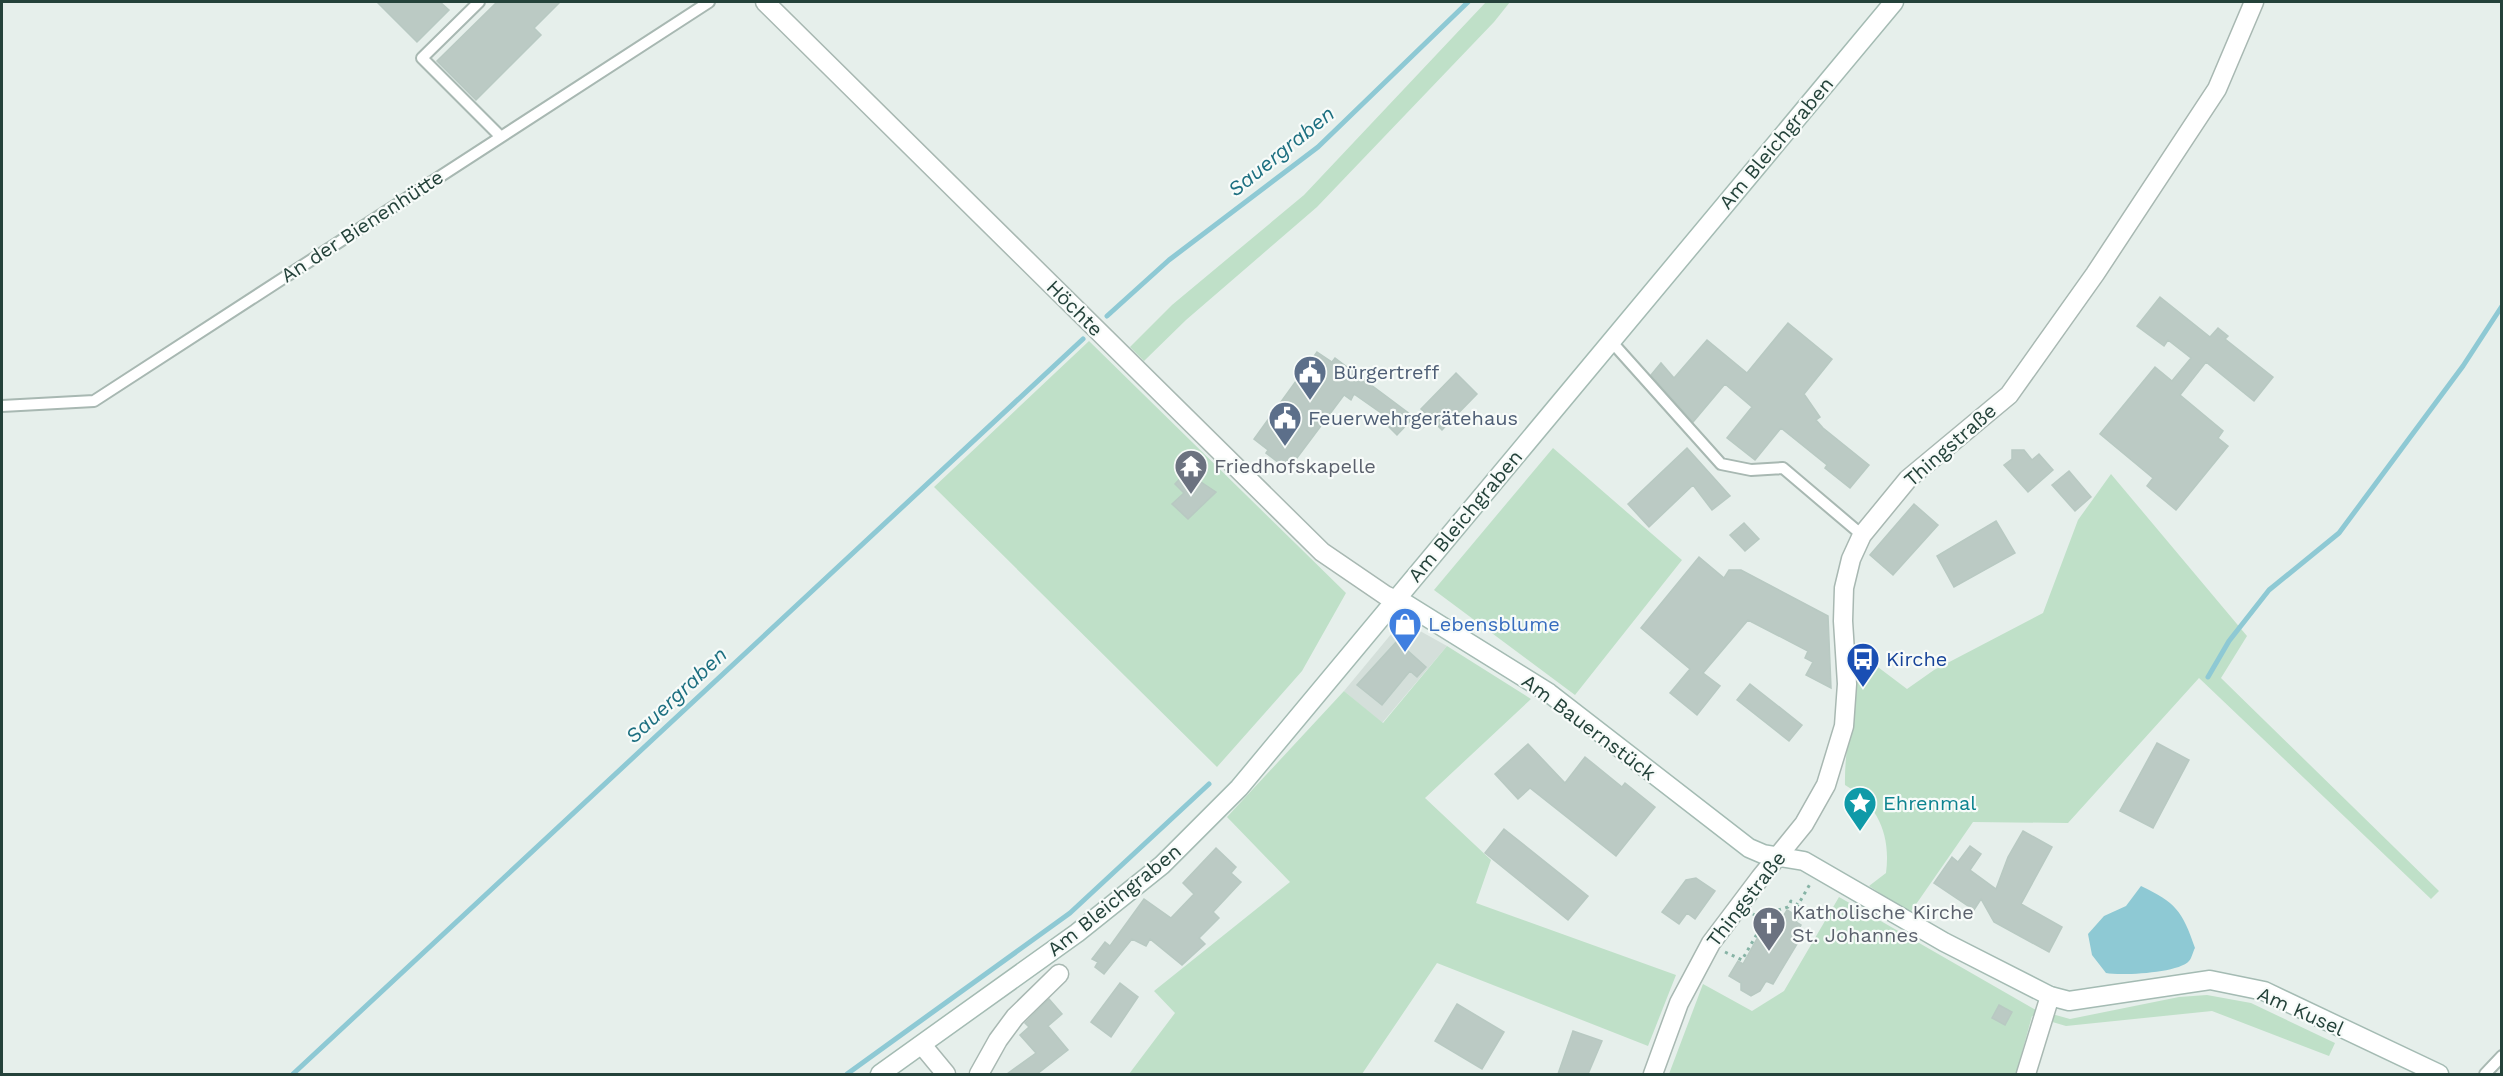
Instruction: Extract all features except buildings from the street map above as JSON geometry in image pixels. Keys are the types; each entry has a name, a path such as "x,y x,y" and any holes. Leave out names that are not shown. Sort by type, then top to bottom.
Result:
{"street":[{"name":"Höchte","path":"765,2 1322,552 1396,600"},
{"name":"Am Bleichgraben","path":"880,1074 1077,933 1162,865 1239,788 1893,2"},
{"name":"Thingstraße","path":"1653,1074 1679,1003 1711,943 1804,824 1826,785 1844,726 1847,684 1843,621 1844,588 1851,559 1862,536 1908,479 2009,394 2095,274 2217,89 2254,2"},
{"name":"Am Bauernstück","path":"1396,600 1549,693 1749,848 1779,856"},
{"name":"Am Kusel","path":"1779,856 1804,861 1944,942 2050,996 2069,1001 2210,980 2264,991 2439,1074"},
{"path":"979,1074 998,1040 1015,1017 1059,974"},
{"path":"2026,1074 2050,996"},
{"path":"922,1045 946,1074"}],"lane":[{"path":"479,2 422,58 500,136"},
{"name":"An der Bienenhütte","path":"2,406 94,401 709,2"},
{"path":"1610,340 1721,464 1751,470 1782,468 1862,536"},
{"path":"2484,1074 2502,1056"}],"path":[{"path":"1711,943 1742,960 1769,913 1788,907 1791,901 1798,905 1819,869"}],"shaded area":[{"path":"1402,621 1447,646 1382,723 1344,691"}],"green space":[{"path":"1486,2 1510,2 1494,22 1317,207 1186,320 1144,361 1130,347 1172,305 1304,195"},
{"path":"1089,341 1346,593 1302,671 1217,767 934,487"},
{"path":"1553,448 1682,560 1575,695 1434,590"},
{"path":"2111,474 2247,636 2221,678 2439,891 2431,899 2199,678 2068,823 1973,822 1910,913 1869,886 1886,873 1887,859 1880,822 1866,802 1845,785 1858,652 1907,689 1934,670 2043,613 2078,520"},
{"path":"1447,646 1531,699 1425,798 1491,860 1476,903 1676,975 1648,1046 1437,963 1362,1074 1129,1074 1175,1013 1154,991 1290,882 1227,817 1344,691 1383,723"},
{"path":"1839,897 2034,1009 2070,1019 2179,997 2207,995 2251,1003 2335,1043 2329,1056 2212,1011 2066,1026 2032,1016 2016,1074 1669,1074 1703,984 1752,1011 1784,991"}],"water":[{"path":"2141,886 2176,909 2186,925 2195,948 2192,956 2183,965 2162,971 2136,974 2106,973 2092,955 2088,934 2104,916 2126,906"}],"waterway":[{"name":"Sauergraben","path":"1107,316 1169,260 1318,147 1468,2"},
{"path":"2208,677 2229,641 2269,590 2339,533 2463,366 2502,306"},
{"name":"Sauergraben","path":"293,1074 1083,339"},
{"path":"847,1074 1070,913 1209,784"}],"place":[{"name":"Bürgertreff","path":"1310,401"},
{"name":"Feuerwehrgerätehaus","path":"1285,447"},
{"name":"Friedhofskapelle","path":"1191,495"},
{"name":"Lebensblume","path":"1405,653"},
{"name":"Kirche","path":"1863,688"},
{"name":"Ehrenmal","path":"1860,832"},
{"name":"Katholische Kirche St. Johannes","path":"1769,952"}]}
